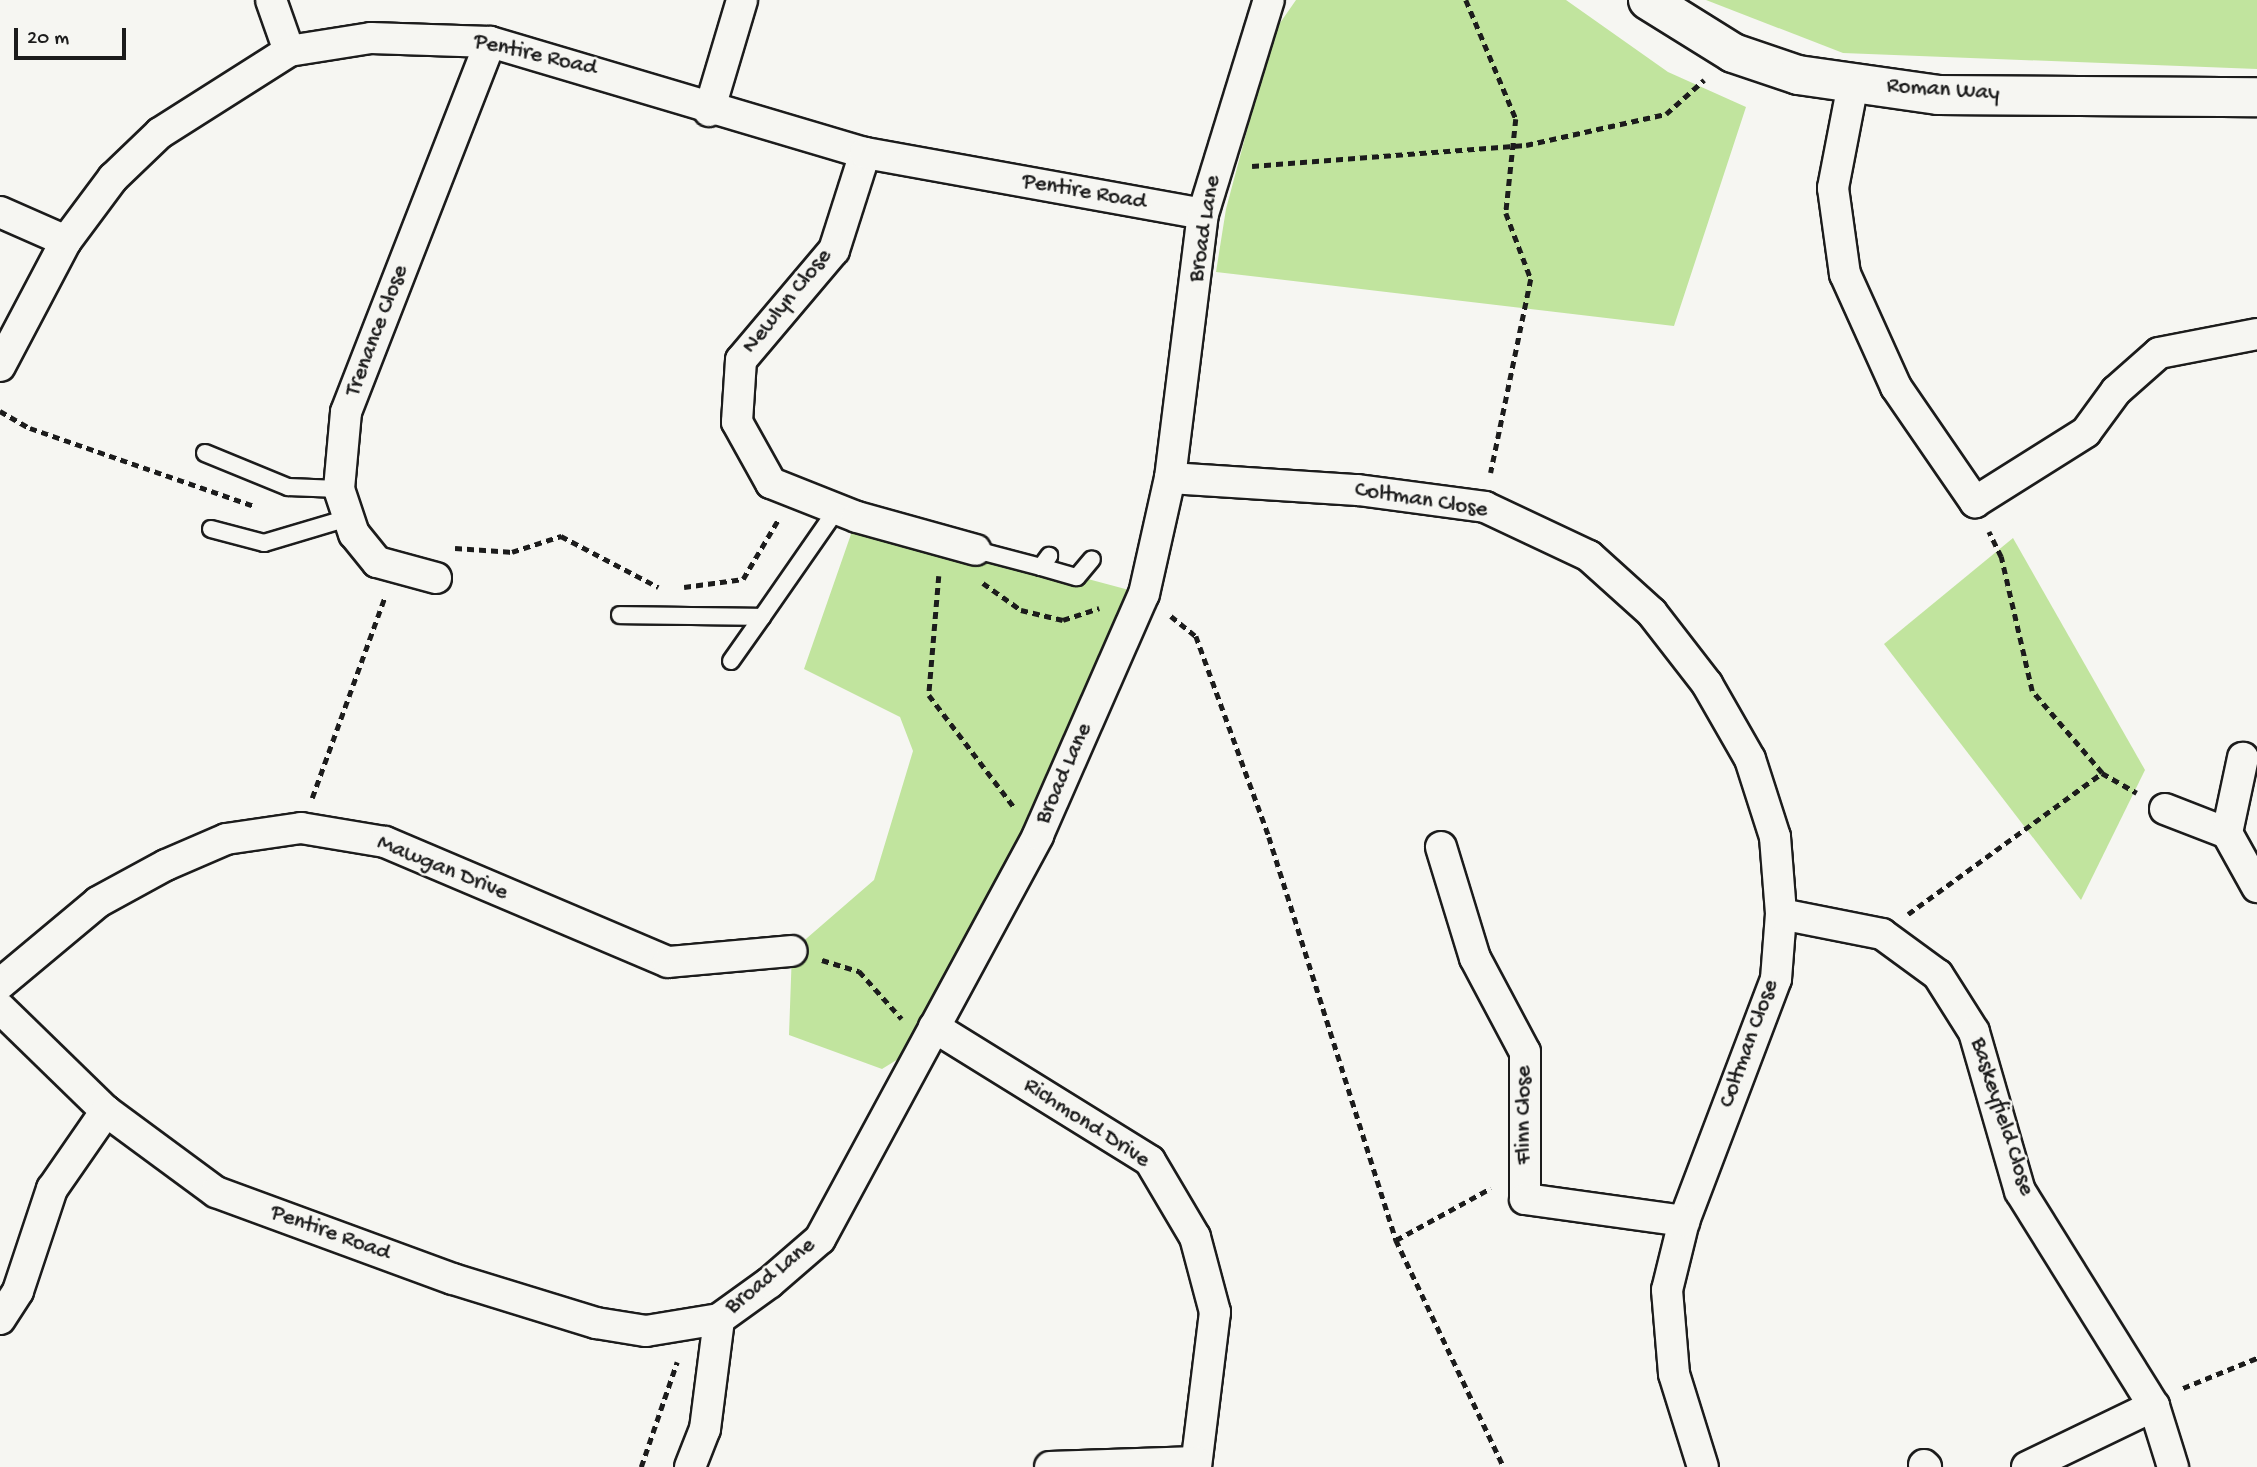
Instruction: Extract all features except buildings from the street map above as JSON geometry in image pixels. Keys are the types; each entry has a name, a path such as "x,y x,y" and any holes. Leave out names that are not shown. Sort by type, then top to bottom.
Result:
{"street":[{"path":"271,0 289,51"},
{"path":"709,111 742,0"},
{"name":"Broad Lane","path":"690,1467 705,1429 719,1319 820,1239 1038,835 1144,594 1170,478 1203,214 1269,0"},
{"name":"Roman Way","path":"1648,0 1733,53 1798,75 1853,84 1938,95 2257,97"},
{"name":"Pentire Road","path":"0,366 66,241 113,178 160,133 289,51 371,38 490,42 624,78 709,111 865,153 1203,214"},
{"name":"Trenance Close","path":"436,578 377,562 348,518 339,489 346,412 490,42"},
{"path":"1853,84 1833,188 1844,274 1896,387 1975,502 2086,432 2116,391 2159,353 2257,334"},
{"name":"Newlyn Close","path":"865,153 834,250 741,360 737,422 771,483 837,509 976,550"},
{"path":"0,212 66,241"},
{"name":"Coltman Close","path":"1170,478 1358,490 1485,507 1590,556 1652,613 1707,684 1750,759 1775,837 1781,914 1776,979 1684,1221 1667,1290 1674,1374 1703,1467"},
{"path":"2227,833 2243,758"},
{"path":"2165,809 2227,833 2257,887"},
{"name":"Mawgan Drive","path":"0,984 98,902 166,865 226,839 301,828 385,842 668,962 792,951"},
{"name":"Flinn Close","path":"1441,847 1475,958 1525,1052 1525,1199 1684,1221"},
{"name":"Baskeyfield Close","path":"1781,914 1882,934 1938,975 1974,1032 2020,1191 2154,1406 2173,1467"},
{"name":"Pentire Road","path":"0,1007 106,1111 216,1192 596,1323 646,1331 688,1328 719,1319"},
{"name":"Richmond Drive","path":"929,1035 1150,1161 1195,1237 1215,1312 1196,1465 1050,1467"},
{"path":"0,1319 18,1291 52,1189 106,1111"},
{"path":"2027,1467 2154,1406"}],"lane":[{"path":"205,453 288,487 339,489"},
{"path":"731,661 837,509"},
{"path":"211,529 264,543 348,518"},
{"path":"976,550 1045,562 1077,577 1092,559"},
{"path":"620,615 761,617"}],"path":[{"path":"1466,0 1516,119 1506,213 1531,279 1485,507"},
{"path":"1216,168 1511,147 1666,114 1733,53"},
{"path":"0,411 30,428 266,510"},
{"path":"676,588 743,579 795,492"},
{"path":"445,548 512,552 561,536 662,590"},
{"path":"942,540 929,695 1038,835"},
{"path":"1882,934 2102,773 2032,691 2001,557"},
{"path":"301,828 396,568"},
{"path":"1144,594 1196,636 1269,837 1396,1240 1504,1467"},
{"path":"792,951 859,971 929,1035"},
{"path":"1396,1240 1492,1188 1525,1199"},
{"path":"641,1467 688,1328"},
{"path":"2154,1406 2257,1358"}],"green space":[{"path":"1296,0 1566,0 1668,72 1746,107 1674,326 1216,272 1226,209 1273,33"},
{"path":"1706,0 2257,0 2257,69 1843,53"},
{"path":"857,517 1144,594 924,1043 882,1069 789,1035 792,951 874,880 913,751 900,717 804,669"},
{"path":"2013,538 2145,770 2081,900 1884,644"}]}
